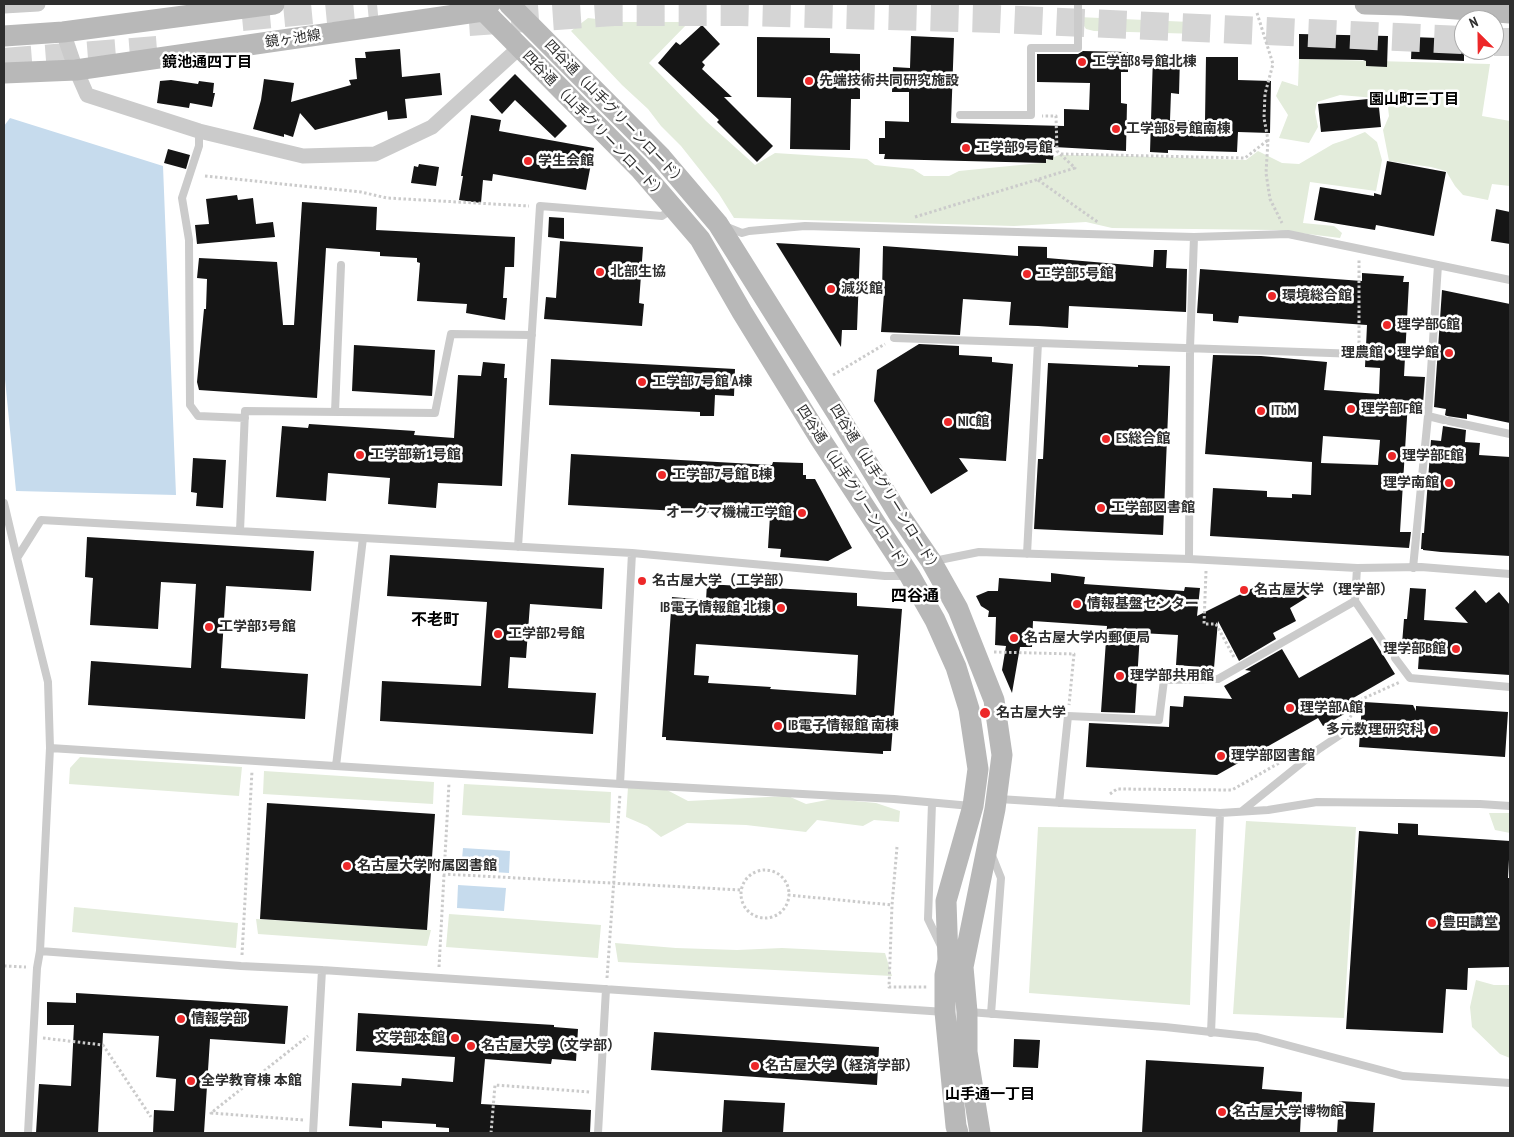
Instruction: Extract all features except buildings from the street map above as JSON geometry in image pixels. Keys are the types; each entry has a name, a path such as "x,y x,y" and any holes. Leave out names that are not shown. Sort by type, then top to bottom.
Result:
{"street":[{"path":"4,6 38,4"},
{"path":"4,36 63,32 274,4"},
{"name":"四谷通（山手グリーンロード）","path":"509,4 661,157 718,224 898,513 931,562 958,609 994,700 1002,755 986,806 987,842 956,1012 967,1052 980,1133"},
{"path":"1365,4 1510,13"},
{"name":"四谷通 （山手グリーンロード）","path":"483,6 519,48 639,168 700,239 818,437 910,576 935,620 956,667 969,709 986,806 946,901 948,960 945,987 956,1012 956,1126 958,1133"},
{"name":"鏡ヶ池線","path":"4,73 76,70 483,6"},
{"path":"63,32 87,96 199,131 303,156 375,154 432,127 519,48"}],"lane":[{"path":"960,114 1031,115 1031,48 1078,48 1078,4"},
{"path":"199,131 199,146 182,198 188,240 190,405 198,416 245,418"},
{"path":"518,547 540,206 662,216 674,208"},
{"path":"718,224 742,233 805,226 1194,237 1288,234 1510,280"},
{"path":"1189,559 1190,348 1194,237"},
{"path":"1413,568 1428,416 1438,264"},
{"path":"335,412 341,265"},
{"path":"240,530 245,411 435,413 451,334 532,336"},
{"path":"894,338 1359,354"},
{"path":"1027,554 1038,343"},
{"path":"1428,416 1510,434"},
{"path":"4,503 48,682 50,748 40,951 37,968 28,1133"},
{"path":"17,558 41,520 632,553 885,576 910,576"},
{"path":"336,766 363,538"},
{"path":"931,562 979,552 1189,559 1357,568 1413,568 1510,574"},
{"path":"620,784 632,553"},
{"path":"1357,568 1355,601 1389,651"},
{"path":"1059,803 1068,716 1159,720 1164,680 1218,679 1355,601"},
{"path":"1394,658 1410,678 1510,687"},
{"path":"1242,811 1319,749 1340,735"},
{"path":"50,748 620,784 894,799 932,804 986,806 1059,803 1220,813 1268,810 1316,802 1510,806"},
{"path":"932,804 928,918 948,960"},
{"path":"1211,1033 1220,813"},
{"path":"987,842 1001,878 990,1014"},
{"path":"40,951 1164,1027 1257,1037 1403,1076 1510,1083"},
{"path":"313,1133 322,970"},
{"path":"598,1133 606,989"}],"path":[{"path":"1258,13 1273,64 1265,94 1264,118 1268,140 1266,172 1270,199 1288,234"},
{"path":"906,219 1075,168 1057,151 1056,116 1031,115"},
{"path":"1061,154 1245,158 1268,140"},
{"path":"205,176 361,192 387,198 540,206"},
{"path":"1038,180 1114,234"},
{"path":"1359,354 1360,248"},
{"path":"831,376 894,338"},
{"path":"1206,560 1204,624 1216,624 1240,666"},
{"path":"991,652 1074,654 1068,716"},
{"path":"1340,735 1360,700 1410,678"},
{"path":"1102,806 1102,798 1117,789 1232,790 1287,758"},
{"path":"242,966 252,760"},
{"path":"438,978 450,773"},
{"path":"606,989 620,784"},
{"path":"897,847 892,905 890,988 945,987"},
{"path":"761,870 769,870 782,877 786,883 788,895 785,906 780,913 764,918 749,912 744,906 741,890 748,877 761,870"},
{"path":"443,874 741,890"},
{"path":"788,895 892,905"},
{"path":"4,966 37,968"},
{"path":"314,1121 211,1114 319,1027"},
{"path":"33,1036 103,1045 151,1117"},
{"path":"491,1133 495,1085 600,1092"}],"green space":[{"path":"1078,17 1210,24 1199,34 1094,31 1086,29"},
{"path":"588,18 622,22 689,22 649,63 706,121 755,165 775,153 867,159 875,165 913,169 924,176 949,176 959,171 1040,163 1059,155 1246,160 1258,151 1282,163 1299,164 1333,144 1365,132 1377,142 1382,160 1376,191 1310,182 1303,223 1334,226 1342,233 1340,238 1276,230 1112,228 1086,222 1014,226 734,218 719,194 681,146 661,126 648,109 622,85 571,31"},
{"path":"1299,59 1490,64 1482,116 1510,121 1510,186 1492,184 1488,200 1463,195 1446,171 1389,161 1383,130 1389,116 1387,99 1340,95 1317,102 1315,112 1318,127 1309,143 1279,138 1288,115 1276,96 1282,81 1298,86"},
{"path":"80,757 242,767 239,796 69,784 70,768"},
{"path":"264,771 434,782 433,804 263,794"},
{"path":"464,784 611,792 610,823 462,815"},
{"path":"628,787 667,790 688,801 788,796 806,804 832,799 876,803 900,811 899,822 874,820 863,826 817,820 806,832 746,825 687,823 661,837 647,826 626,817"},
{"path":"1489,813 1510,813 1510,833 1495,830"},
{"path":"1246,821 1356,827 1344,1018 1233,1014"},
{"path":"1038,827 1196,829 1190,1005 1029,993"},
{"path":"74,907 238,923 236,948 72,932"},
{"path":"449,914 601,925 598,958 446,947"},
{"path":"256,919 431,930 427,946 258,934"},
{"path":"615,943 676,948 737,950 782,948 885,953 892,976 618,962"},
{"path":"1476,980 1494,985 1510,985 1510,1058 1500,1054 1472,1027 1470,1007"}],"water":[{"path":"10,118 163,166 176,495 16,491 4,369 4,126"},
{"path":"463,848 510,851 509,873 461,870"},
{"path":"458,885 506,888 504,911 457,908"}],"tunnel":[{"path":"242,17 377,4"},
{"path":"469,22 614,12 741,12 997,19 1454,40"},
{"path":"1504,42 1510,42"},
{"path":"4,62 157,50"}],"place":[{"name":"工学部8号館北棟","path":"1082,62"},
{"name":"先端技術共同研究施設","path":"809,81"},
{"name":"工学部8号館南棟","path":"1116,129"},
{"name":"工学部9号館","path":"966,148"},
{"name":"学生会館","path":"528,161"},
{"name":"北部生協","path":"600,272"},
{"name":"工学部5号館","path":"1027,274"},
{"name":"減災館","path":"831,289"},
{"name":"環境総合館","path":"1272,296"},
{"name":"理学部G館","path":"1387,325"},
{"name":"理農館・理学館","path":"1449,353"},
{"name":"工学部7号館 A棟","path":"642,382"},
{"name":"理学部F館","path":"1351,409"},
{"name":"ITbM","path":"1261,411"},
{"name":"NIC館","path":"948,422"},
{"name":"ES総合館","path":"1106,439"},
{"name":"工学部新1号館","path":"360,455"},
{"name":"理学部E館","path":"1392,456"},
{"name":"工学部7号館 B棟","path":"662,475"},
{"name":"理学南館","path":"1449,483"},
{"name":"工学部図書館","path":"1101,508"},
{"name":"オークマ機械工学館","path":"802,513"},
{"name":"名古屋大学（工学部）","path":"642,581"},
{"name":"名古屋大学（理学部）","path":"1244,590"},
{"name":"情報基盤センター","path":"1077,604"},
{"name":"IB電子情報館 北棟","path":"781,608"},
{"name":"工学部3号館","path":"209,627"},
{"name":"工学部2号館","path":"498,634"},
{"name":"名古屋大学内郵便局","path":"1014,638"},
{"name":"理学部B館","path":"1456,649"},
{"name":"理学部共用館","path":"1120,676"},
{"name":"理学部A館","path":"1290,708"},
{"name":"名古屋大学","path":"985,713"},
{"name":"IB電子情報館 南棟","path":"778,726"},
{"name":"多元数理研究科","path":"1434,730"},
{"name":"理学部図書館","path":"1221,756"},
{"name":"名古屋大学附属図書館","path":"347,866"},
{"name":"豊田講堂","path":"1432,923"},
{"name":"情報学部","path":"181,1019"},
{"name":"文学部本館","path":"455,1038"},
{"name":"名古屋大学（文学部）","path":"471,1046"},
{"name":"名古屋大学（経済学部）","path":"755,1066"},
{"name":"全学教育棟 本館","path":"191,1081"},
{"name":"名古屋大学博物館","path":"1222,1112"}],"district":[{"name":"鏡池通四丁目","path":"207,63"},
{"name":"園山町三丁目","path":"1414,100"},
{"name":"四谷通","path":"915,596"},
{"name":"不老町","path":"435,620"},
{"name":"山手通一丁目","path":"990,1095"}]}
